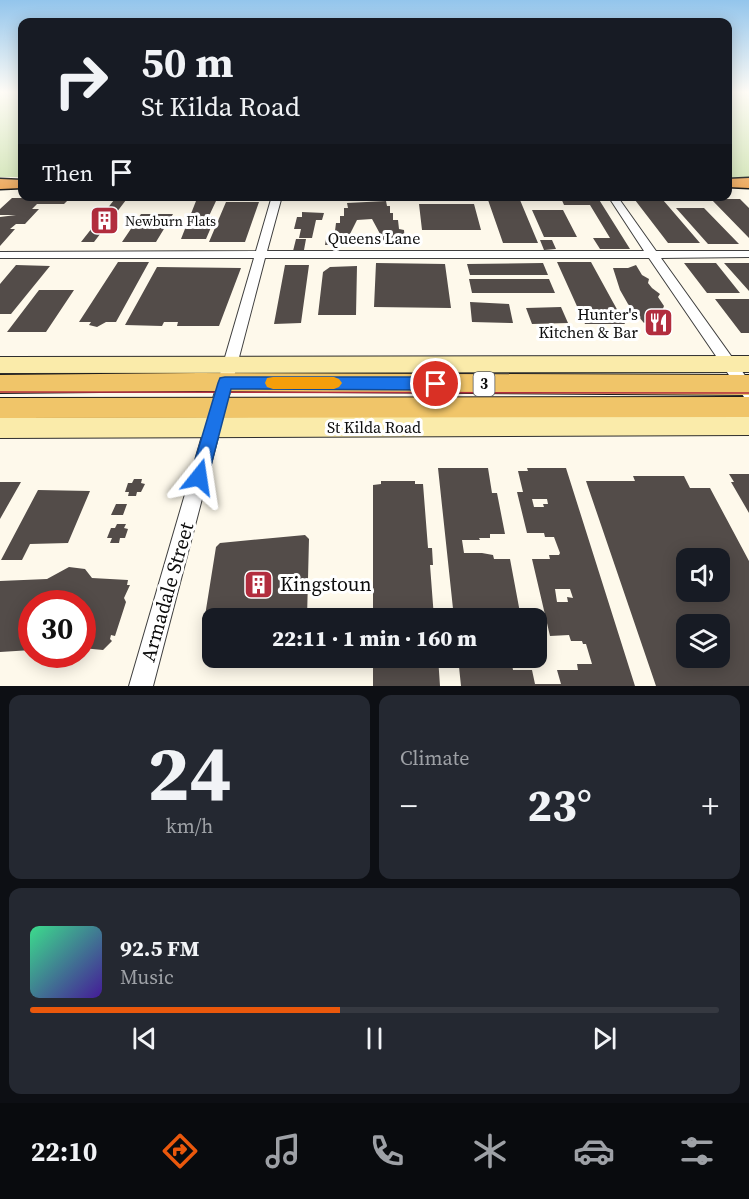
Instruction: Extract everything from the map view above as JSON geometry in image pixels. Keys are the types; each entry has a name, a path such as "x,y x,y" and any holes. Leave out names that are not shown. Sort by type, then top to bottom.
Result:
{"highway":[{"path":"732,183 749,183"},
{"path":"0,184 18,184"}],"main road":[{"name":"St Kilda Road","path":"0,365 222,396"},
{"name":"St Kilda Road","path":"0,408 222,396 745,383"},
{"name":"St Kilda Road","path":"0,428 222,396 745,383"},
{"name":"St Kilda Road","path":"0,384 749,426"}],"street":[{"name":"Armadale Street","path":"141,686 276,201"},
{"path":"616,201 745,383"},
{"name":"Queens Lane","path":"0,255 749,254"}],"green space":[{"path":"0,124 18,124 18,177 0,177"},
{"path":"732,124 749,124 749,178 732,178"}],"building":[{"path":"12,198 18,198 18,201 67,201 64,204 37,204 32,209 39,209 25,224 16,224 10,229 15,229 0,246 0,217 16,215 0,215 0,209"},
{"path":"740,199 749,208 749,238 713,201"},
{"name":"Newburn Flats","path":"113,201 125,201 94,242 81,242"},
{"path":"196,201 216,201 209,216 212,216 208,225 212,225 206,239 181,239"},
{"path":"386,201 387,206 390,206 390,213 393,213 393,220 398,220 399,229 404,230 405,243 385,243 372,219 357,220 345,244 325,245 326,239 331,238 332,231 335,231 336,223 340,223 340,216 344,216 344,208 348,208 347,203"},
{"path":"488,201 520,201 538,243 503,243"},
{"path":"562,201 600,201 630,249 600,249 593,238 610,238 590,205 564,205"},
{"path":"636,201 664,201 700,243 668,243"},
{"path":"226,202 259,202 245,242 209,242"},
{"path":"419,204 474,204 481,230 422,230"},
{"path":"676,208 704,208 739,244 708,244"},
{"path":"532,210 563,210 577,237 544,237"},
{"path":"302,212 324,213 322,220 316,220 312,238 299,238 301,229 294,229 297,217 302,217"},
{"path":"141,214 173,214 156,242 122,242"},
{"path":"296,239 306,239 304,250 293,251"},
{"path":"540,240 552,240 556,249 544,250"},
{"path":"118,262 149,262 116,322 106,322 97,327 89,325 91,322 79,322"},
{"path":"557,262 591,262 625,324 585,324"},
{"path":"376,263 445,264 451,308 374,307"},
{"path":"543,263 548,275 470,275 467,264"},
{"path":"684,263 716,263 740,293 707,293"},
{"path":"724,263 749,263 749,291"},
{"path":"16,265 50,266 11,314 0,314 0,284"},
{"path":"285,265 309,265 301,323 274,324"},
{"path":"636,265 642,275 649,279 648,283 652,288 660,294 658,297 664,306 662,311 666,322 650,320 644,323 620,290 613,268 628,268"},
{"path":"357,266 356,315 318,315 323,272 330,267"},
{"path":"157,267 241,268 219,326 177,326 178,322 164,322 162,326 125,325"},
{"path":"469,279 549,279 555,293 472,293"},
{"path":"39,290 74,290 46,332 7,332"},
{"path":"715,299 749,299 749,333 741,333"},
{"path":"470,302 509,304 513,323 472,322"},
{"path":"561,307 568,323 532,324 526,308"},
{"path":"438,468 488,468 492,493 497,493 505,534 490,534 490,538 479,538 480,540 462,540 464,553 482,553 493,555 494,559 510,559 519,608 453,608"},
{"path":"527,468 566,468 635,686 461,686 459,668 532,670 535,684 561,684 557,670 578,670 577,664 592,664 586,644 582,641 571,641 569,635 550,636 547,608 543,608 532,559 550,559 549,555 560,553 554,537 545,537 544,533 527,533 517,492 523,492 518,471 528,471","holes":["532,499 547,499 548,504 543,504 544,507 534,507","555,589 570,589 573,598 567,597 568,602 557,602"]},
{"path":"729,474 749,474 749,513 731,482 734,482"},
{"path":"633,476 684,476 690,488 710,488 749,561 749,686 656,686 586,481 635,481"},
{"path":"134,479 142,479 141,483 145,484 136,496 128,496 129,492 125,492 128,483 132,483"},
{"path":"381,481 415,481 415,484 423,484 428,548 432,548 433,565 430,565 433,608 373,608 373,485 381,484"},
{"path":"0,482 21,482 0,519"},
{"path":"38,490 90,491 68,543 30,544 22,560 1,560"},
{"path":"116,504 127,504 123,515 111,515"},
{"path":"117,524 126,524 124,528 128,529 125,538 120,538 119,543 110,543 112,538 107,538 111,528 115,528"},
{"name":"Kingstoun","path":"305,535 309,539 307,608 206,608 216,547 220,543"},
{"path":"69,567 85,569 92,578 128,580 127,585 130,585 124,598 126,602 115,636 111,635 112,641 103,650 96,649 96,590 18,590 18,651 0,652 0,581 47,579"},
{"path":"373,668 439,668 440,686 373,686"}],"tram line":[{"path":"0,392 749,393"}],"slow traffic":[{"path":"273,383 334,383"}],"place":[{"name":"Newburn Flats","path":"104,221"},
{"name":"Hunter's Kitchen & Bar","path":"659,323"},
{"name":"Kingstoun","path":"259,584"}],"route":[{"path":"199,477 225,383 436,384"}]}
